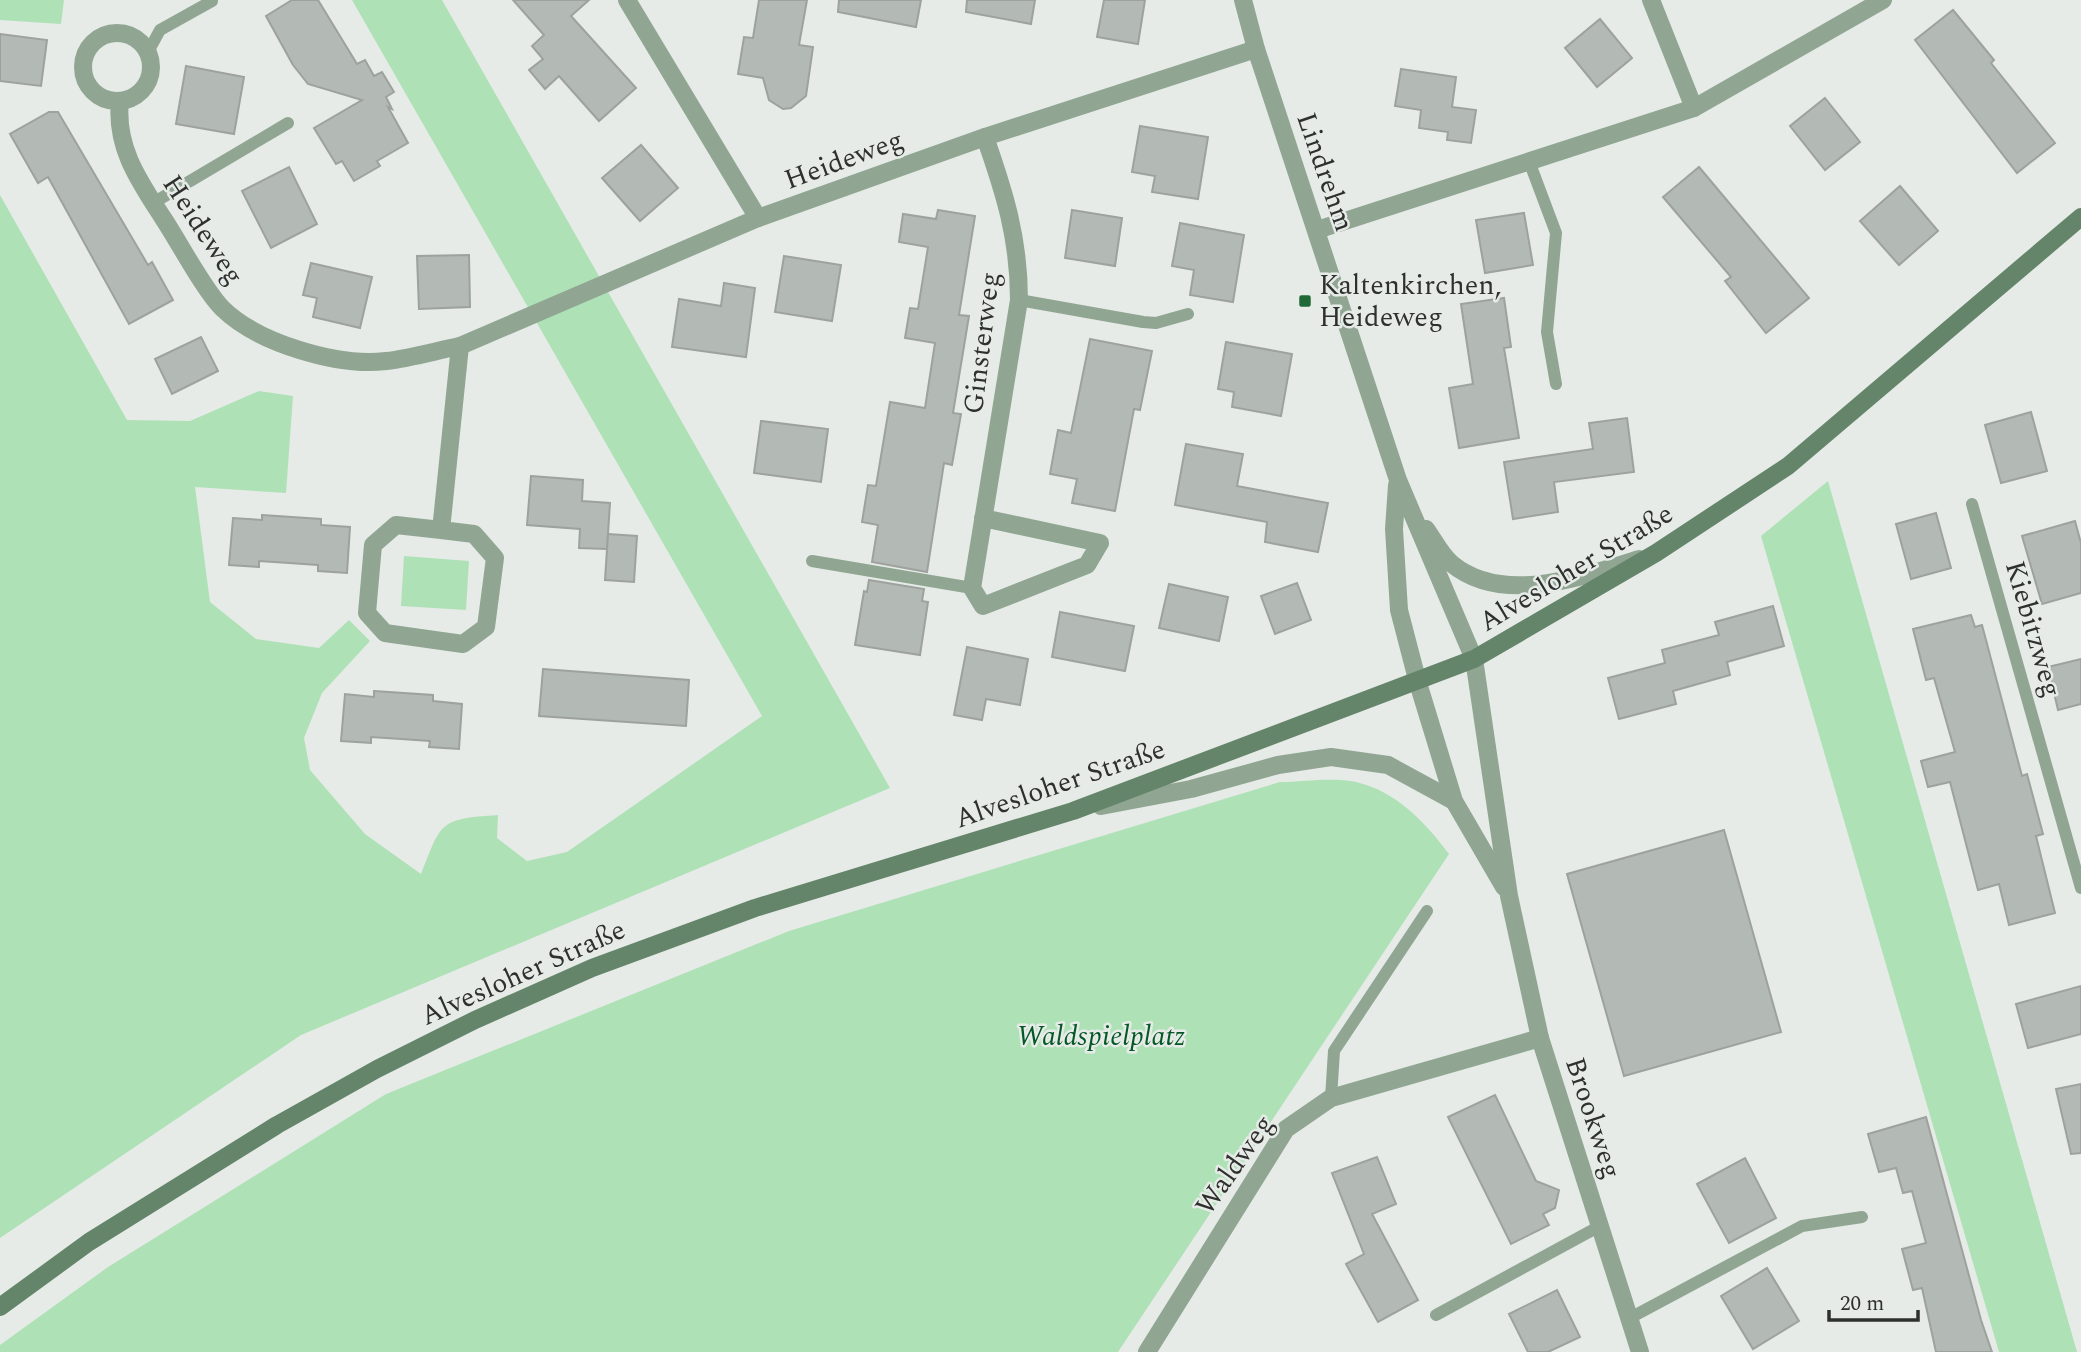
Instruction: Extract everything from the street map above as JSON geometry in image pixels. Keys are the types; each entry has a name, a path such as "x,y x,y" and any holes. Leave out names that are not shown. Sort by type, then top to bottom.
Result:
{"street":[{"name":"Lindrehm","path":"1243,0 1256,49 1398,480 1474,659"},
{"path":"1651,0 1694,107"},
{"path":"1317,230 1694,107 1883,0"},
{"path":"628,1 758,218"},
{"path":"112,32 133,36 148,52 151,74 147,84 131,99 120,101 97,96 89,87 82,65 91,43 112,32"},
{"name":"Heideweg","path":"120,101 117,123 125,154 153,203 221,307 251,329 305,352 337,358 384,361 460,346 758,218 985,137 1256,49"},
{"name":"Ginsterweg","path":"972,588 1019,300 1019,258 1009,207 985,137"},
{"name":"Alvesloher Straße","path":"0,1307 89,1242 277,1125 377,1069 475,1020 592,968 755,908 1073,811 1418,683 1474,659 1656,553 1788,466 2081,217"},
{"path":"441,530 460,346"},
{"name":"Lindrehm","path":"1398,480 1394,529 1399,610 1418,683"},
{"path":"1407,505 1451,563 1475,576 1494,582 1530,584 1590,574 1656,553"},
{"path":"972,588 983,606 1087,565 1100,542 983,518"},
{"path":"396,525 441,530 474,534 495,558 486,627 463,644 385,633 367,613 373,544 396,525"},
{"name":"Brookweg","path":"1474,659 1509,896 1540,1038 1640,1352"},
{"name":"Brookweg","path":"1418,683 1454,801 1509,896"},
{"path":"1073,811 1191,789 1278,765 1331,757 1388,765 1454,801"},
{"name":"Waldweg","path":"1147,1352 1286,1129 1331,1098 1540,1038"}],"lane":[{"path":"148,52 160,30 212,1"},
{"path":"153,203 288,123"},
{"path":"1529,161 1556,233 1547,332 1556,384"},
{"path":"1019,300 1156,323 1188,314"},
{"name":"Kiebitzweg","path":"1972,504 2081,888"},
{"path":"812,561 972,588"},
{"path":"1331,1098 1334,1051 1427,911"},
{"path":"1628,1319 1802,1226 1862,1217"},
{"path":"1436,1315 1600,1226"}],"green space":[{"path":"0,0 64,0 61,24 0,20"},
{"path":"352,0 442,0 890,788 301,1035 0,1238 0,195 127,420 190,421 259,391 293,396 286,493 195,487 210,602 256,639 319,648 349,620 370,641 322,693 304,738 310,770 365,834 421,874 433,844 444,827 463,819 498,815 497,838 527,861 567,852 762,716"},
{"path":"1828,481 2077,1352 1999,1352 1761,536"},
{"path":"404,556 469,561 466,610 401,606"},
{"name":"Waldspielplatz","path":"1338,780 1371,786 1409,810 1449,854 1118,1352 0,1352 0,1345 108,1267 386,1094 789,931 1280,782"}],"building":[{"path":"292,0 318,0 357,64 365,60 374,76 382,72 394,92 386,97 392,109 388,107 408,143 377,161 380,166 354,181 342,161 336,164 314,128 362,100 308,84 293,65 266,16"},
{"path":"513,0 589,0 571,16 636,88 599,121 559,76 545,89 529,70 543,59 532,46 544,35"},
{"path":"759,0 807,0 799,45 813,47 806,96 791,108 783,109 769,100 763,78 738,74 744,37 753,38"},
{"path":"839,0 921,0 916,27 838,12"},
{"path":"967,0 1035,0 1031,24 966,12"},
{"path":"1104,0 1145,0 1138,44 1097,37"},
{"path":"1953,10 1994,60 1991,63 2055,143 2017,173 1915,40"},
{"path":"1600,19 1632,58 1597,87 1565,48"},
{"path":"0,34 47,40 41,86 0,81"},
{"path":"186,66 244,77 234,134 176,124"},
{"path":"1401,69 1456,77 1452,107 1476,110 1471,143 1447,140 1448,132 1419,128 1421,110 1395,106"},
{"path":"1825,98 1860,142 1825,170 1790,126"},
{"path":"49,112 58,112 148,265 152,262 173,300 129,324 48,177 38,183 10,134"},
{"path":"1140,126 1208,137 1198,199 1152,192 1155,176 1132,172"},
{"path":"641,145 678,188 640,221 602,178"},
{"path":"289,167 317,224 271,248 242,191"},
{"path":"1699,167 1809,298 1766,333 1725,281 1731,277 1663,197"},
{"path":"1900,186 1938,231 1899,265 1860,221"},
{"path":"938,210 975,216 959,315 969,316 953,413 961,414 952,465 944,463 927,572 872,562 878,525 862,522 868,485 876,486 890,402 925,408 935,343 905,338 910,308 918,309 928,247 899,242 903,214 936,219"},
{"path":"1072,210 1122,218 1115,266 1065,258"},
{"path":"1524,213 1533,265 1485,273 1476,220"},
{"path":"1180,223 1244,235 1233,302 1190,295 1194,270 1172,266"},
{"path":"469,255 470,307 419,309 417,256"},
{"path":"784,256 841,265 832,321 775,312"},
{"path":"311,263 372,277 360,328 313,317 317,298 303,295"},
{"path":"724,283 755,288 746,357 672,347 679,299 721,306"},
{"path":"1504,298 1511,347 1504,348 1519,438 1459,448 1449,388 1473,384 1461,304"},
{"path":"201,337 218,371 172,394 155,359"},
{"path":"1090,339 1152,351 1140,410 1134,409 1115,511 1072,503 1077,479 1050,474 1058,430 1071,433"},
{"path":"1226,342 1292,354 1281,416 1232,407 1234,392 1218,389"},
{"path":"2031,412 2047,471 2001,483 1985,425"},
{"path":"1627,418 1634,472 1554,482 1558,512 1513,519 1504,462 1593,449 1589,423"},
{"path":"761,421 828,429 821,482 754,473"},
{"path":"1186,444 1243,454 1237,486 1328,503 1318,552 1265,542 1267,522 1175,505"},
{"path":"531,476 583,480 582,501 610,503 607,549 579,548 580,529 527,525"},
{"path":"1936,513 1951,568 1911,579 1896,524"},
{"path":"262,515 321,519 321,525 350,527 347,573 318,571 318,565 289,563 259,561 259,567 229,565 233,518 262,520"},
{"path":"2075,521 2081,543 2081,593 2042,604 2022,536"},
{"path":"608,534 637,536 634,582 605,580"},
{"path":"869,580 924,589 922,601 928,602 920,655 855,645 864,591 867,592"},
{"path":"1297,583 1311,620 1275,634 1261,596"},
{"path":"1169,584 1228,597 1219,641 1159,628"},
{"path":"1773,606 1784,646 1727,662 1730,675 1673,691 1676,704 1619,719 1608,678 1665,663 1662,650 1719,635 1715,622"},
{"path":"1060,612 1134,626 1125,671 1052,657"},
{"path":"1971,615 1975,627 1982,625 2022,776 2027,774 2043,834 2036,836 2055,913 2009,925 1999,884 1978,890 1950,782 1928,787 1921,761 1955,752 1934,678 1926,680 1913,629"},
{"path":"967,647 1028,659 1020,705 986,699 982,720 954,715"},
{"path":"2081,659 2081,704 2058,710 2048,667"},
{"path":"543,669 689,680 686,726 539,716"},
{"path":"374,691 433,695 433,701 462,704 459,749 429,747 430,741 401,739 371,737 371,743 341,741 345,694 374,697"},
{"path":"1724,830 1781,1032 1624,1076 1567,874"},
{"path":"2081,986 2081,1034 2028,1048 2016,1004"},
{"path":"2081,1084 2081,1153 2071,1154 2056,1089"},
{"path":"1495,1095 1536,1181 1559,1190 1555,1208 1543,1214 1549,1225 1511,1244 1448,1117"},
{"path":"1926,1117 1992,1352 1936,1352 1922,1288 1913,1290 1902,1249 1926,1243 1912,1191 1903,1193 1896,1168 1879,1172 1868,1134"},
{"path":"1377,1157 1396,1204 1372,1214 1418,1300 1378,1322 1346,1264 1364,1254 1332,1173"},
{"path":"1745,1158 1776,1218 1729,1243 1697,1184"},
{"path":"1767,1268 1799,1321 1753,1349 1721,1296"},
{"path":"1557,1290 1580,1337 1548,1352 1528,1352 1509,1314"}],"place":[{"name":"Kaltenkirchen, Heideweg","path":"1305,301"}]}
